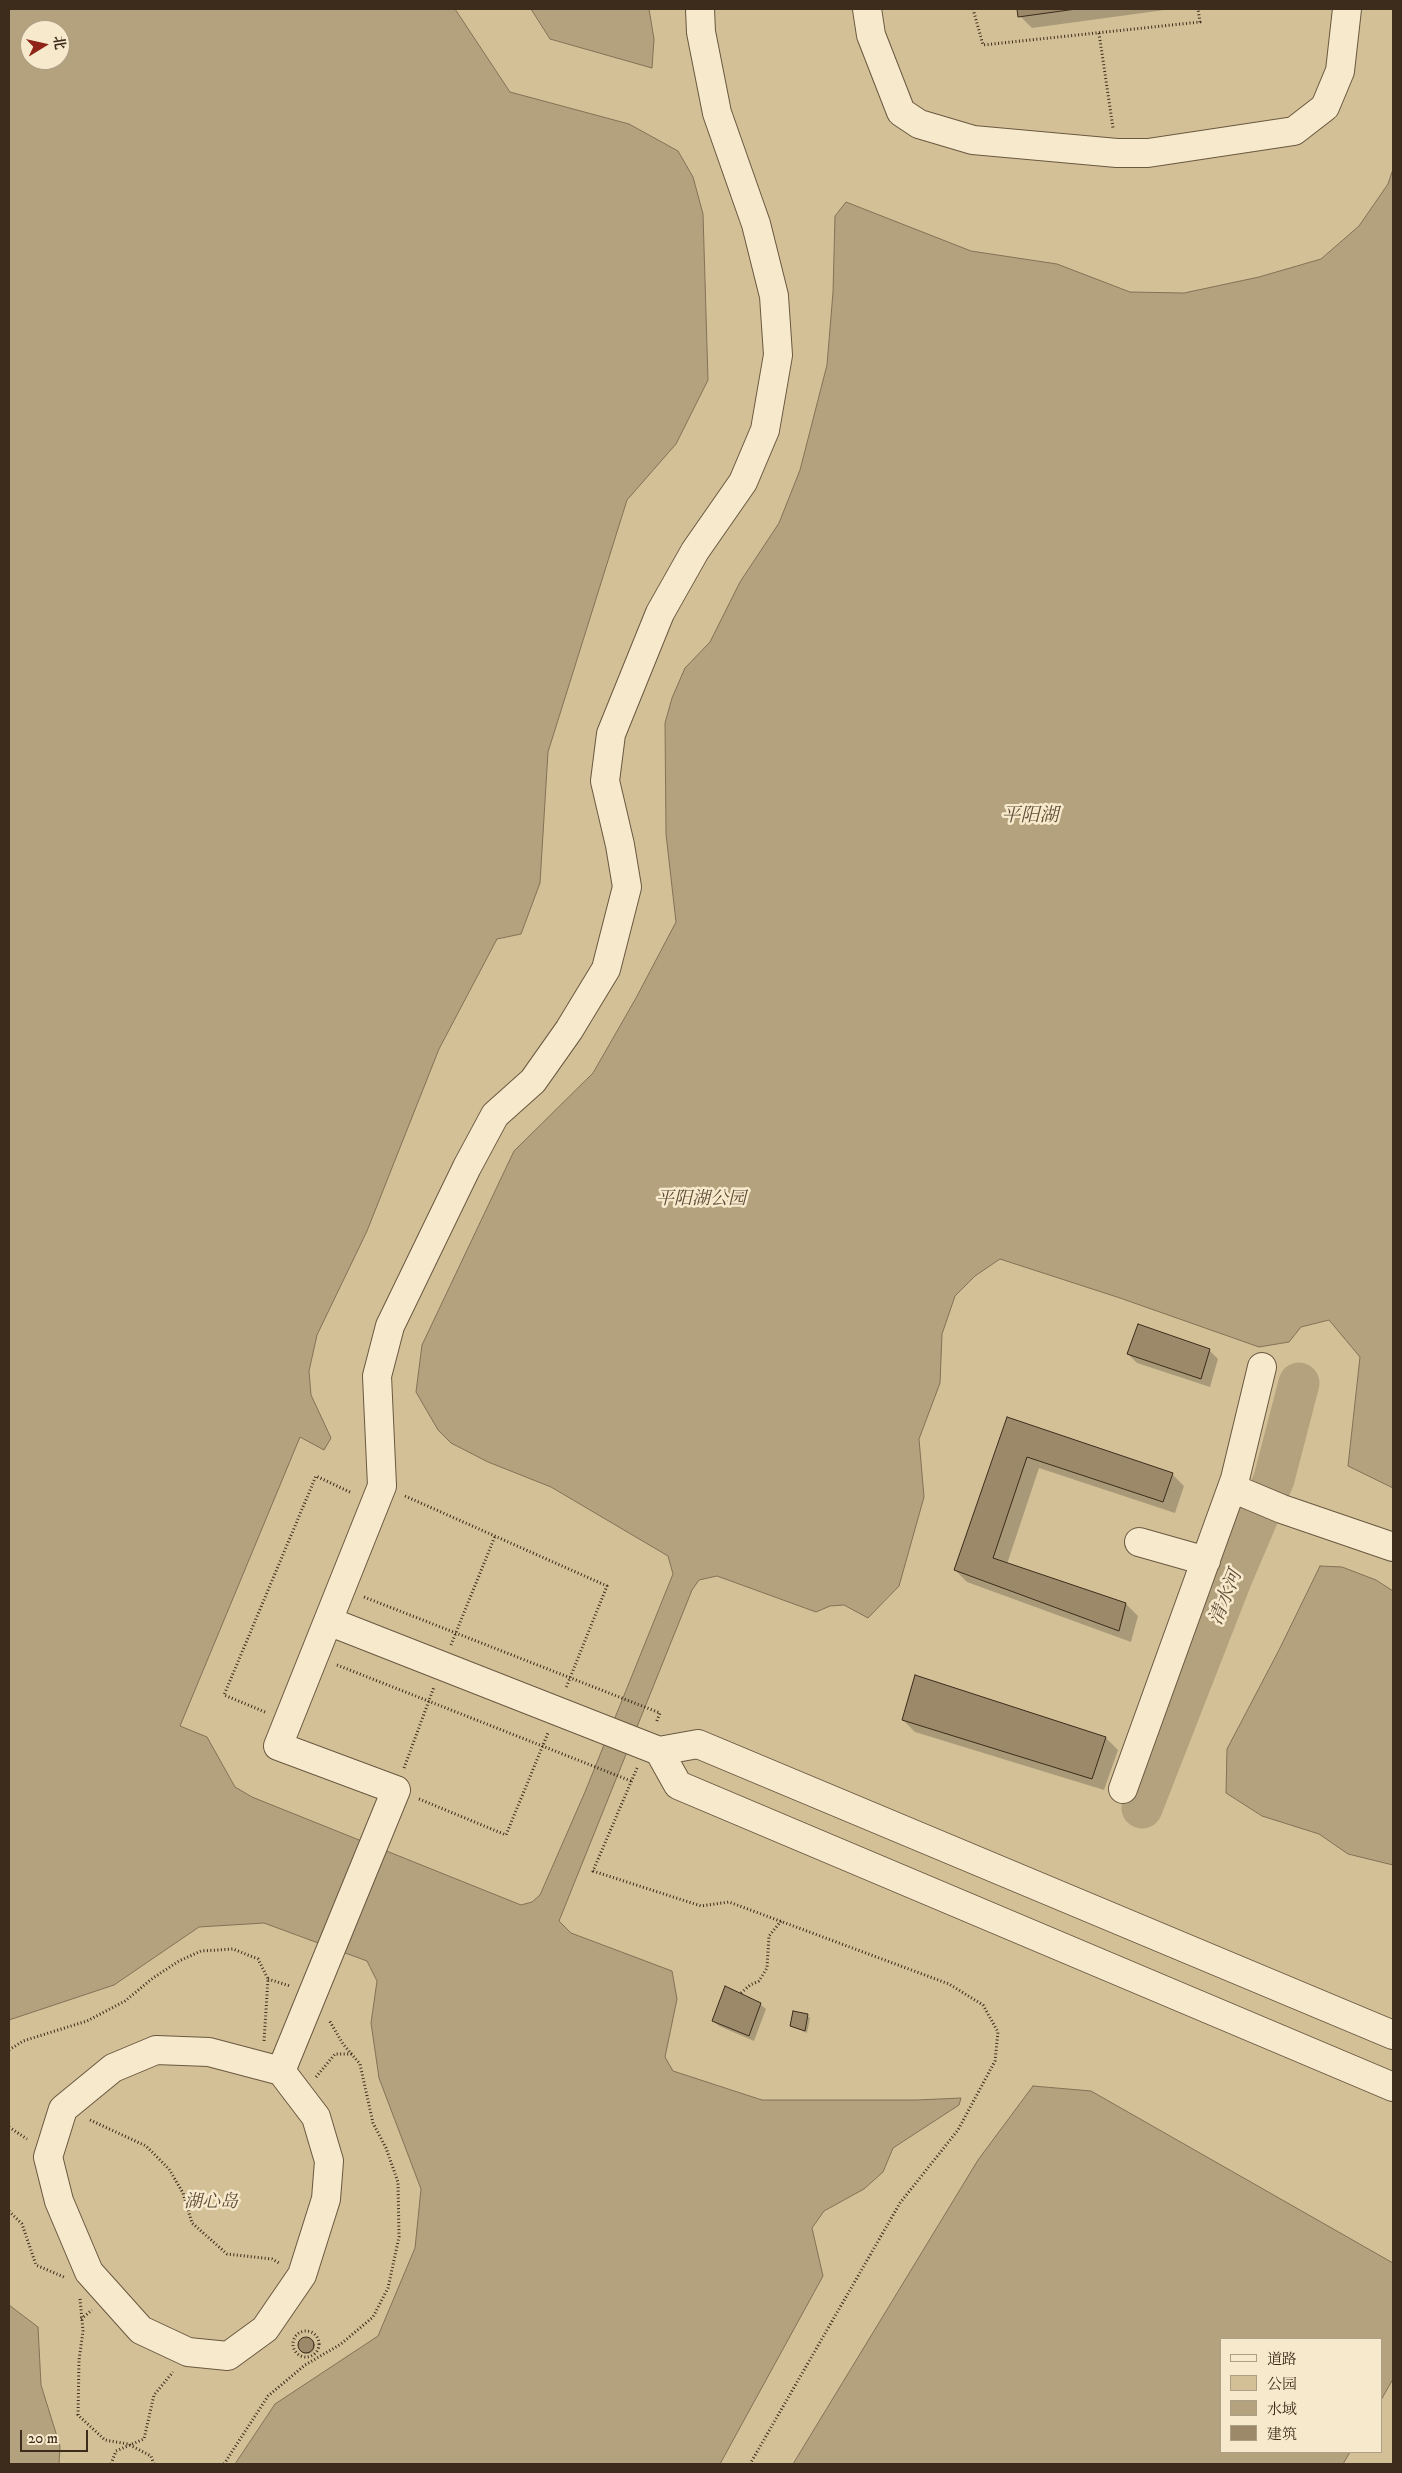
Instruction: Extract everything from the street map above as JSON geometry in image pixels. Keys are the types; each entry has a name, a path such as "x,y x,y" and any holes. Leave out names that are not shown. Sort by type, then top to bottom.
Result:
{"street":[{"path":"269,2068 308,2000 396,1790 278,1746 379,1495 377,1376 390,1326 467,1167 495,1115 533,1081 569,1030 606,969 627,887 620,845 605,781 611,734 660,613 694,550 743,482 765,430 778,355 774,296 756,224 717,113 701,32 700,9"},
{"path":"867,9 870,34 902,112 919,124 973,140 1117,153 1148,153 1294,131 1325,107 1340,71 1347,9"},
{"path":"1123,1789 1232,1488 1262,1368"},
{"path":"1232,1488 1282,1509 1393,1547"},
{"path":"1139,1542 1206,1561"},
{"path":"328,1621 653,1748 698,1744 1393,2035"},
{"path":"653,1748 678,1785 1393,2087"},
{"path":"156,2050 210,2052 269,2068 303,2100 316,2117 329,2161 326,2199 302,2275 265,2329 228,2356 188,2352 141,2330 89,2272 59,2201 48,2157 63,2109 113,2068 156,2050"}],"path":[{"path":"973,9 983,45 1200,22 1198,9"},
{"path":"1099,33 1117,153"},
{"path":"288,1721 224,1695 316,1476 379,1495 607,1586 506,1835 396,1790"},
{"path":"342,1588 660,1713 653,1748 631,1781 593,1871 701,1906 729,1902 949,1984 983,2005 998,2032 996,2061 958,2130 900,2203 750,2464"},
{"path":"314,1656 631,1781"},
{"path":"741,1993 750,1985 759,1981 767,1968 769,1936 781,1921"},
{"path":"9,2050 23,2041 86,2021 117,2005 166,1970 201,1951 234,1949 258,1959 268,1979 264,2039 269,2068"},
{"path":"224,2464 268,2396 305,2365 341,2344 372,2317 388,2288 399,2237 398,2182 386,2148 373,2123 360,2064 343,2044 332,2023 308,2000"},
{"path":"303,2100 316,2077 335,2054 352,2054"},
{"path":"63,2109 111,2128 146,2146 169,2169 183,2193 192,2223 227,2254 272,2259 302,2275"},
{"path":"9,2211 22,2224 36,2265 68,2279"},
{"path":"80,2295 83,2331 79,2360 78,2415 105,2440 128,2444 151,2456 154,2464"},
{"path":"303,2331 312,2332 320,2344 317,2352 310,2357 298,2355 292,2343 296,2335 303,2331"},
{"path":"111,2464 116,2451 128,2444 144,2439 154,2395 188,2352"},
{"path":"317,2352 320,2356"}],"green space":[{"name":"平阳湖公园","path":"9,9 1393,9 1393,2464 9,2464"}],"water":[{"name":"平阳湖","path":"9,9 455,9 510,92 629,124 678,151 693,177 703,214 708,380 676,444 627,500 548,752 540,883 521,934 497,939 439,1049 367,1231 317,1335 309,1371 311,1395 331,1438 324,1450 300,1437 180,1726 207,1737 235,1787 252,1797 521,1905 532,1902 540,1895 585,1792 673,1574 668,1556 551,1487 488,1462 451,1443 438,1430 416,1392 422,1345 514,1151 593,1073 636,998 676,922 666,834 665,723 672,698 685,668 710,642 740,582 779,523 800,470 827,365 833,292 835,216 846,202 971,251 1057,264 1130,292 1184,293 1259,277 1321,259 1359,226 1388,184 1393,169 1393,1488 1348,1466 1360,1357 1329,1320 1301,1327 1289,1342 1259,1347 1120,1298 1000,1259 975,1276 955,1296 942,1334 940,1383 919,1439 924,1497 899,1586 868,1618 844,1605 830,1606 816,1612 717,1576 699,1580 692,1590 559,1921 571,1933 672,1971 677,1999 665,2057 673,2071 762,2100 917,2100 961,2098 959,2105 893,2148 883,2172 864,2189 824,2211 812,2228 823,2276 720,2464 235,2464 275,2404 378,2336 415,2248 421,2189 379,2078 371,2023 377,1981 367,1961 264,1923 199,1927 114,1985 9,2020"},
{"path":"531,9 649,9 654,39 652,68 550,39"},
{"path":"1320,1566 1342,1567 1376,1580 1393,1591 1393,1865 1348,1854 1319,1834 1262,1816 1226,1793 1227,1749 1279,1650"},
{"path":"1033,2086 1091,2091 1393,2263 1393,2379 1382,2398 1382,2338 1220,2338 1220,2453 1349,2453 1343,2464 793,2464 978,2160"},
{"path":"9,2305 38,2327 41,2385 60,2446 59,2464 9,2464"}],"building":[{"path":"1017,9 1076,9 1018,17"},
{"path":"1138,1324 1210,1349 1201,1379 1127,1354"},
{"path":"1007,1417 1173,1473 1163,1502 1027,1457 993,1558 1126,1603 1119,1631 954,1570"},
{"path":"915,1675 1106,1737 1092,1779 902,1720"},
{"path":"725,1986 761,2003 749,2036 712,2021"},
{"path":"793,2011 808,2014 805,2031 790,2026"},
{"path":"306,2337 312,2339 314,2345 312,2351 306,2353 300,2351 298,2345 300,2339"}],"waterway":[{"name":"清水河","path":"1142,1808 1231,1580 1274,1479 1299,1383"}],"park label":[{"name":"湖心岛","path":"211,2203"}]}
